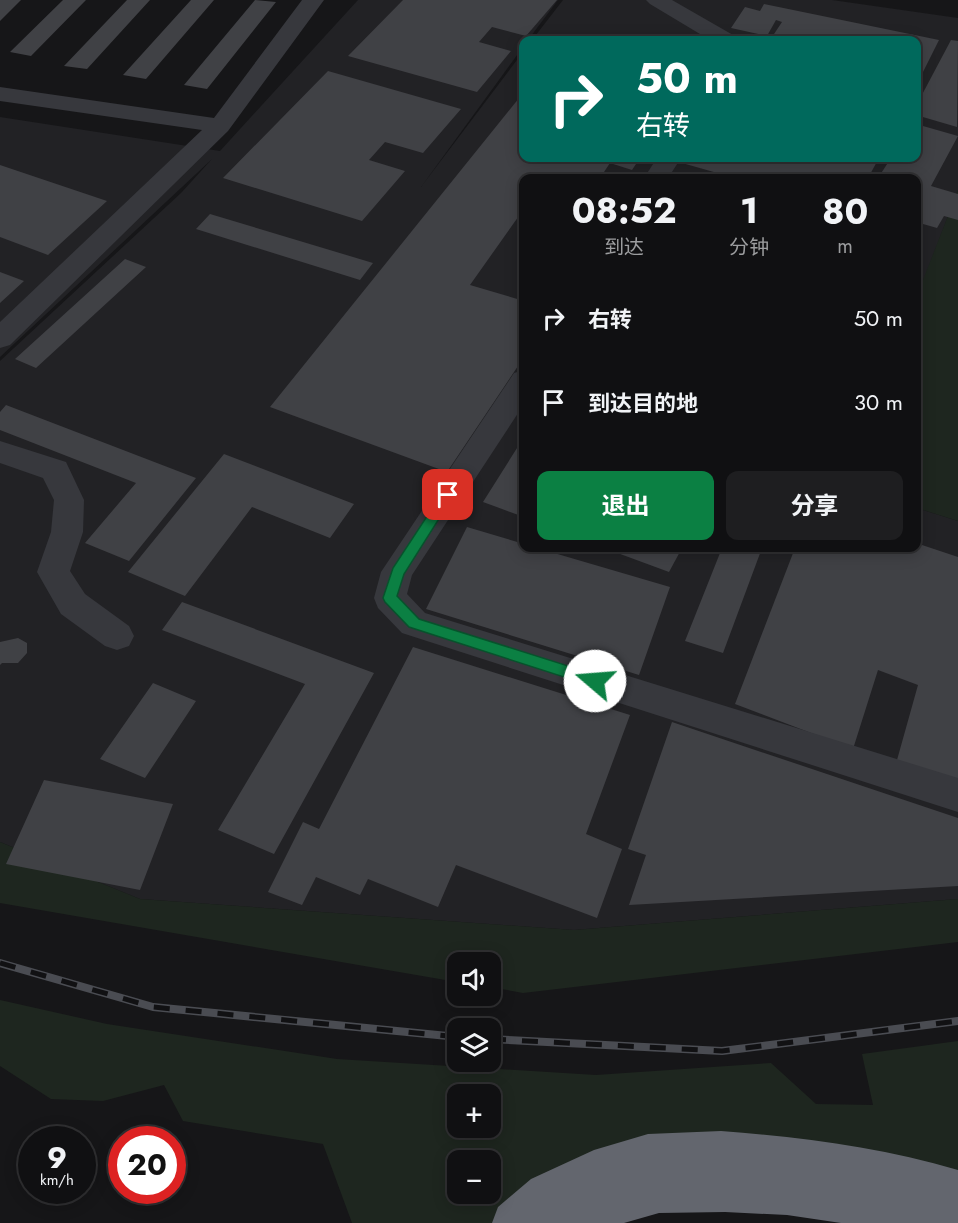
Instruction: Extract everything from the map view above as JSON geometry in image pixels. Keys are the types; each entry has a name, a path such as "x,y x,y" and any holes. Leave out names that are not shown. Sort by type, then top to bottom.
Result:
{"highway":[{"path":"514,1223 547,1195 594,1172 648,1156 721,1153 796,1158 914,1179 958,1192"},
{"path":"572,1223 606,1206 656,1192 724,1189 796,1194 913,1215 939,1223"}],"street":[{"path":"0,338 220,126 313,0"},
{"path":"657,0 718,36"},
{"path":"0,94 220,126"},
{"path":"519,388 398,572 390,598 414,623 958,795"},
{"path":"0,452 54,470 69,500 67,532 53,572 74,604 117,636"}],"shaded area":[{"path":"358,0 558,0 531,36 519,36 519,52 421,187 519,57 519,162 921,162 921,36 535,36 563,0 832,0 958,18 958,190 921,287 921,174 519,174 519,552 921,552 921,509 958,521 958,899 574,930 140,899 0,842 0,361 181,193 212,159 0,357 0,117 220,151"},
{"path":"958,190 958,521 921,509 921,285"},
{"path":"0,842 140,899 574,930 958,899 958,942 523,993 501,989 501,952 447,952 447,980 0,903"},
{"path":"0,1000 107,1024 337,1059 447,1066 447,1072 501,1072 501,1069 596,1075 771,1063 816,1104 873,1105 862,1054 958,1041 958,1184 496,1223 352,1223 323,1144 183,1121 164,1085 103,1101 51,1099 0,1066"}],"building":[{"path":"0,0 21,0 0,21"},
{"path":"63,0 86,0 31,56 10,52"},
{"path":"127,0 150,0 87,69 64,66"},
{"path":"191,0 214,0 146,79 123,75"},
{"path":"255,0 276,2 207,89 184,85"},
{"path":"403,0 557,0 526,36 492,27 479,42 511,51 477,92 348,56"},
{"path":"764,4 920,36 773,36 782,22 776,20 767,36 731,28 745,7 760,11"},
{"path":"921,36 939,40 921,76"},
{"path":"951,40 958,41 957,127 921,116 921,97"},
{"path":"328,71 461,109 423,153 385,142 369,160 405,171 362,221 223,178"},
{"path":"519,98 519,162 637,162 632,170 610,163 603,174 519,174 519,216 470,285 519,300 519,364 447,472 270,407"},
{"path":"921,125 958,136 931,186 958,194 958,220 944,216 937,228 921,223 921,174 881,174 888,162 921,162"},
{"path":"877,162 870,174 721,174 682,163"},
{"path":"0,165 107,201 48,255 0,237"},
{"path":"210,214 373,263 360,280 196,229"},
{"path":"125,259 146,267 36,368 15,359"},
{"path":"0,272 24,281 0,303"},
{"path":"6,405 196,478 129,561 85,543 136,483 0,430 0,412"},
{"path":"519,445 519,515 483,502"},
{"path":"224,454 354,504 330,538 252,507 185,596 128,572"},
{"path":"467,527 519,543 519,552 551,552 670,587 639,675 426,609"},
{"path":"921,545 958,557 958,783 897,760 918,685 878,670 853,749 735,704 793,552 921,552"},
{"path":"615,552 680,552 669,572"},
{"path":"720,552 761,552 723,653 685,641"},
{"path":"182,602 374,673 274,854 218,830 305,684 162,630"},
{"path":"18,638 27,643 27,653 18,663 0,665 0,642"},
{"path":"413,647 630,715 586,834 622,849 597,918 456,865 438,907 368,879 360,895 316,877 302,905 268,892 303,822 319,829"},
{"path":"153,683 196,701 145,778 100,759"},
{"path":"672,722 958,818 958,886 629,905 646,855 628,849"},
{"path":"44,780 173,804 140,890 6,864"}],"railway":[{"path":"0,963 153,1007 447,1036"},
{"path":"501,1040 722,1051 958,1021"}],"route":[{"path":"448,495 398,572 390,598 414,623 595,681"}]}
